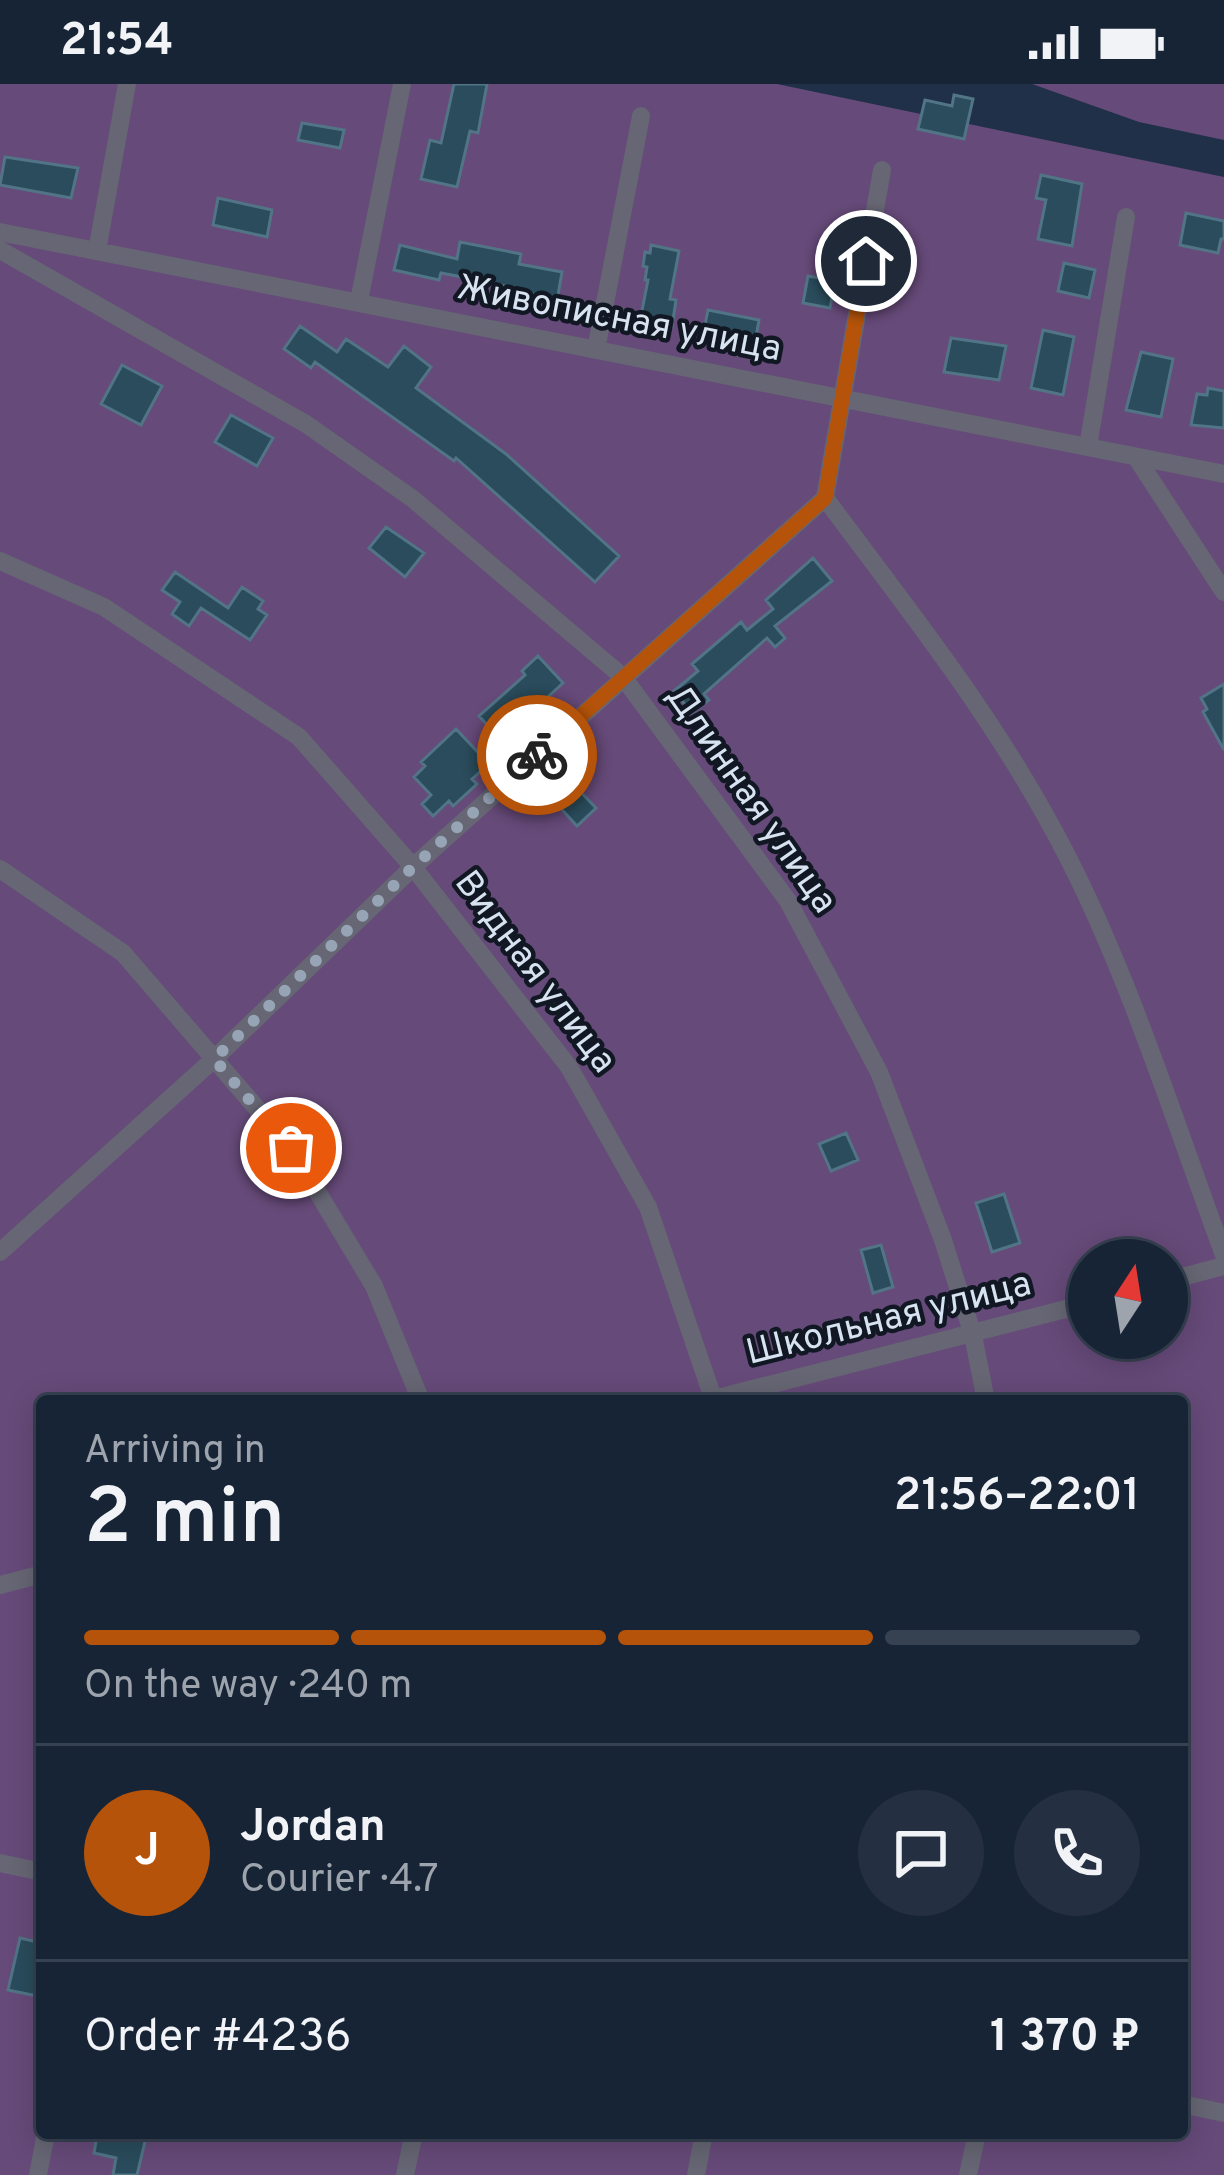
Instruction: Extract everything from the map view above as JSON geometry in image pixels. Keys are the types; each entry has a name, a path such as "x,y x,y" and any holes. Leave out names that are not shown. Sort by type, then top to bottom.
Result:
{"street":[{"path":"97,251 127,84"},
{"path":"359,301 402,84"},
{"path":"596,350 641,116"},
{"path":"0,1252 214,1059 413,867 825,498 882,170"},
{"path":"1088,447 1126,217"},
{"name":"Живописная улица","path":"0,232 1224,473"},
{"name":"Длинная улица","path":"0,250 307,424 413,499 623,677 788,902 879,1072 943,1240 973,1335 985,1395"},
{"path":"1136,457 1224,592"},
{"path":"825,498 984,712 1051,825 1101,929 1224,1255"},
{"name":"Видная улица","path":"0,561 104,607 299,737 413,867 569,1067 648,1208 709,1395"},
{"path":"0,869 123,953 291,1148 374,1286 419,1395"},
{"path":"1188,1275 1224,1266"},
{"name":"Школьная улица","path":"731,1395 1068,1309"},
{"path":"0,1585 36,1576"},
{"path":"0,1863 36,1870"},
{"path":"1188,2105 1224,2113"},
{"path":"38,2175 45,2139"},
{"path":"406,2175 413,2139"},
{"path":"696,2175 703,2139"},
{"path":"968,2175 975,2139"}],"shaded area":[{"path":"0,84 777,84 1224,177 1224,2175 0,2175"},
{"path":"1032,84 1224,84 1224,140 1139,122"}],"building":[{"path":"454,84 487,84 478,133 470,131 457,187 421,179 430,140 441,143"},
{"path":"954,95 973,99 964,139 918,129 925,100 952,106"},
{"path":"302,123 344,130 340,148 298,140"},
{"path":"5,157 78,168 71,198 0,185"},
{"path":"1041,175 1082,184 1072,246 1038,239 1046,200 1036,198"},
{"path":"218,198 272,210 267,237 213,225"},
{"path":"1186,213 1224,221 1218,253 1180,245"},
{"path":"460,242 521,254 519,264 562,272 557,301 494,283 441,273 439,280 394,270 400,245 457,259"},
{"path":"651,245 679,251 670,299 676,300 672,327 640,321 648,280 645,252 650,253"},
{"path":"1064,263 1095,270 1089,298 1058,291"},
{"path":"808,276 835,281 830,308 803,303"},
{"path":"708,310 759,320 756,337 704,330"},
{"path":"300,326 337,352 346,339 388,367 404,346 431,367 416,388 506,454 619,556 595,582 456,458 454,461 315,362 311,368 284,349"},
{"path":"1043,330 1074,337 1063,395 1031,388"},
{"path":"951,338 1006,346 999,380 944,372"},
{"path":"1141,352 1173,359 1161,417 1126,410"},
{"path":"122,365 162,386 141,425 101,404"},
{"path":"1208,388 1224,391 1224,428 1191,425 1197,394 1207,395"},
{"path":"231,415 273,438 257,466 215,442"},
{"path":"386,527 424,553 405,577 369,548"},
{"path":"813,558 832,581 775,626 785,638 775,647 767,638 704,694 709,700 692,713 674,691 698,671 692,664 741,622 747,630 773,609 766,600"},
{"path":"175,572 228,608 242,587 263,601 258,609 267,615 250,640 201,608 189,626 172,614 180,602 162,590"},
{"path":"538,656 563,683 501,740 479,716 525,675 522,671"},
{"path":"1224,684 1224,750 1203,712 1207,709 1201,698"},
{"path":"456,729 489,764 472,779 477,784 453,806 449,801 433,816 422,804 431,795 414,777 425,766 421,762"},
{"path":"574,785 596,808 577,826 555,802"},
{"path":"846,1133 858,1160 831,1171 819,1144"},
{"path":"1004,1194 1020,1243 992,1252 976,1203"},
{"path":"881,1245 893,1287 873,1293 861,1250"},
{"path":"20,1938 36,1942 36,1996 8,1990"},
{"path":"96,2139 146,2139 137,2175 113,2175 116,2158 94,2153"}],"way so far":[{"path":"291,1148 214,1059 537,755"}],"route":[{"path":"537,755 825,498 866,261"}]}
